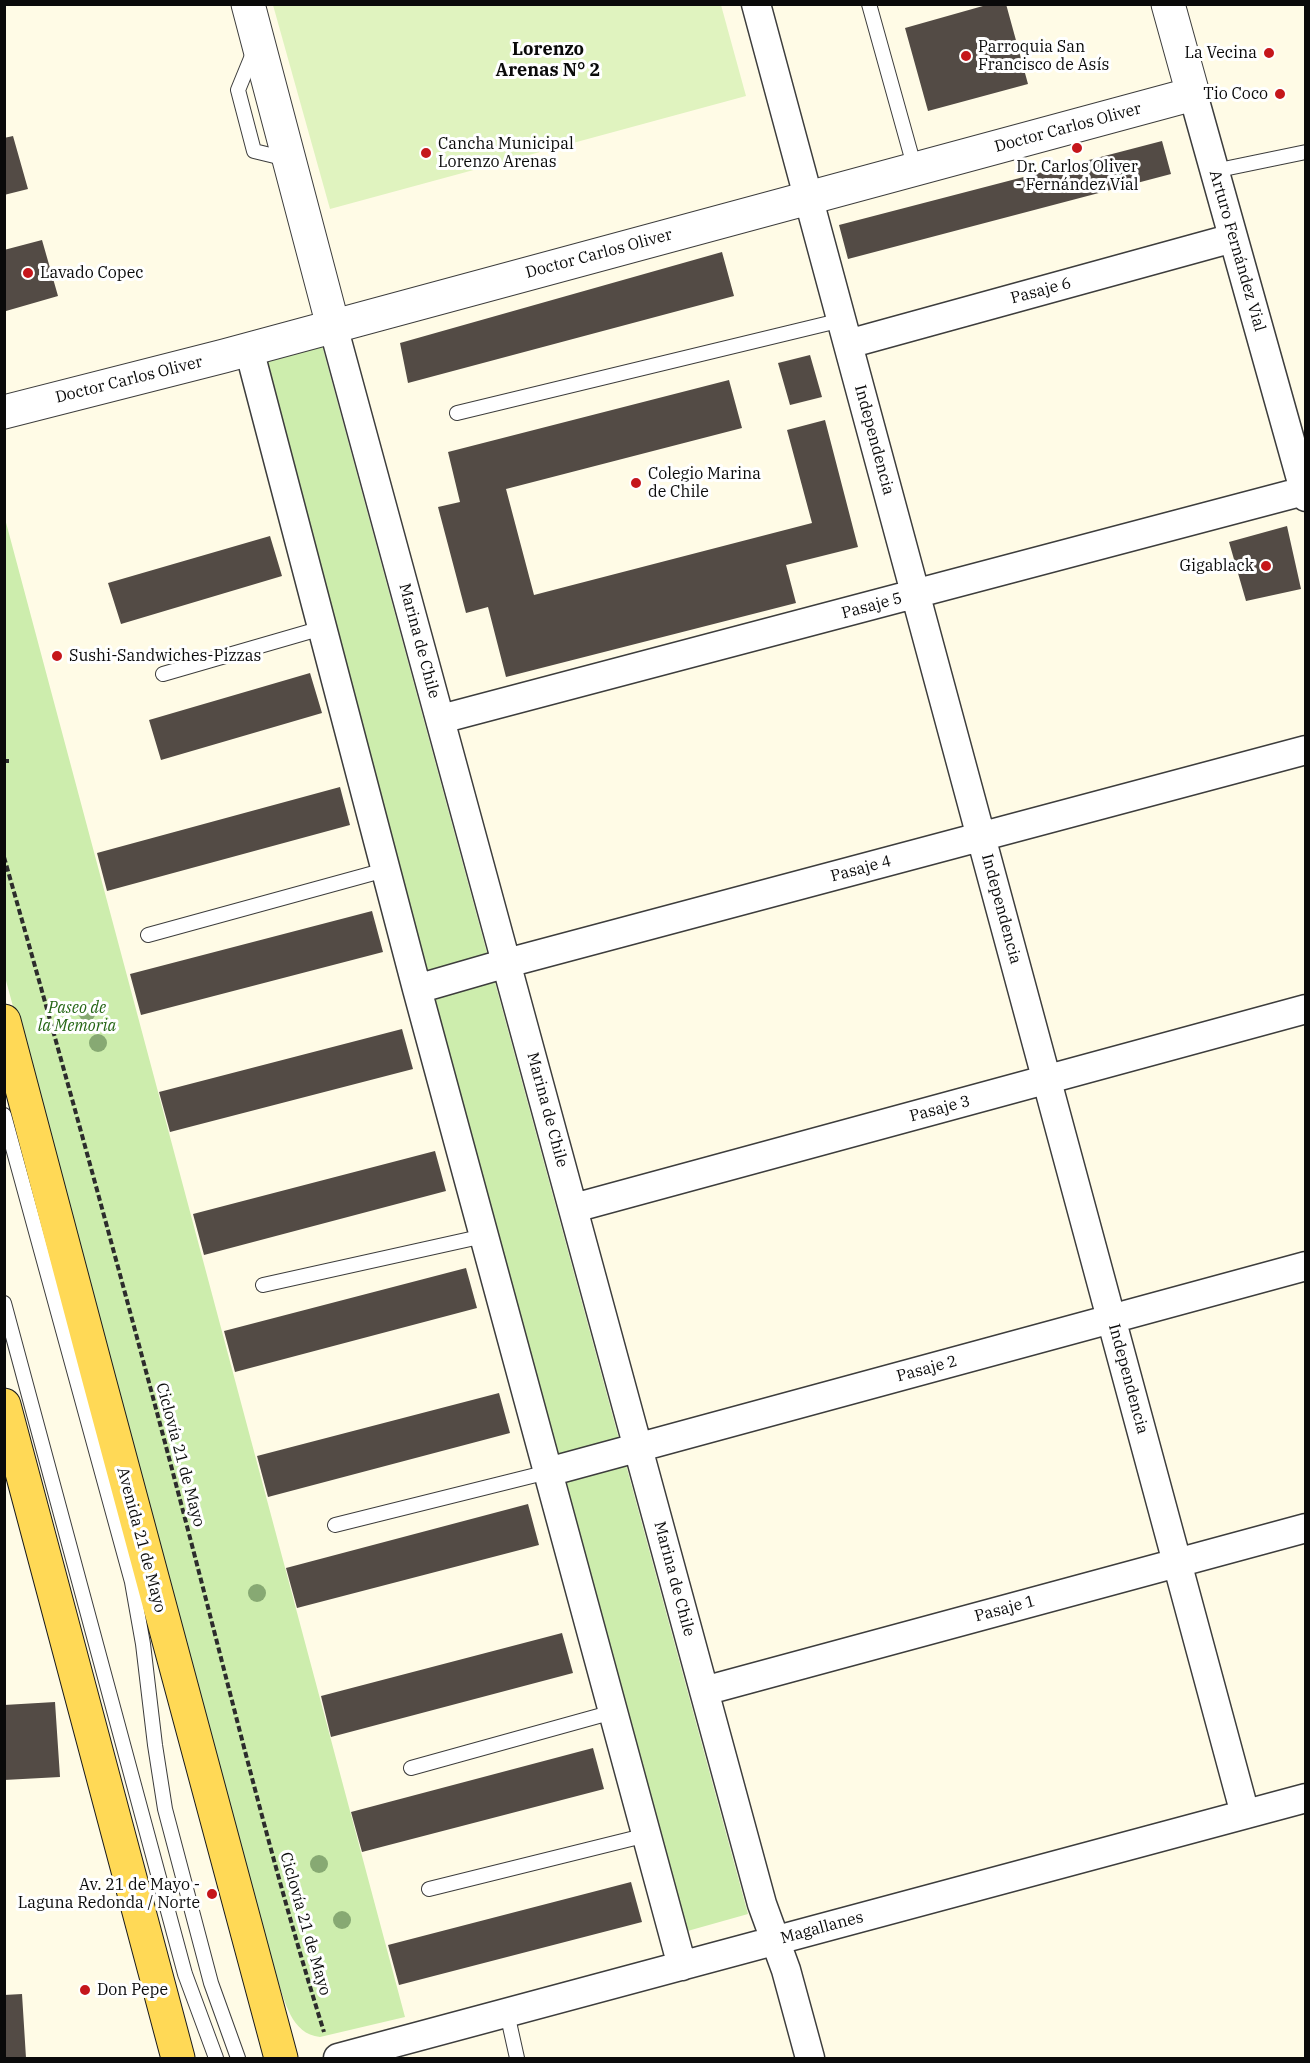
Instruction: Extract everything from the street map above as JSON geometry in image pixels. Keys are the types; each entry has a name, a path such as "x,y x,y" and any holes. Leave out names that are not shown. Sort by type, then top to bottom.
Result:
{"main road":[{"name":"Avenida 21 de Mayo","path":"4,1022 281,2058"},
{"path":"4,1405 12,1460 178,2058"}],"street":[{"name":"Marina de Chile","path":"248,4 333,326 762,1904 786,1970 810,2058"},
{"name":"Independencia","path":"756,4 1245,1814"},
{"name":"Arturo Fernández Vial","path":"1168,4 1305,494"},
{"name":"Doctor Carlos Oliver","path":"4,412 249,349 1193,94"},
{"name":"Pasaje 6","path":"845,332 1233,237"},
{"path":"249,349 385,870 682,1966"},
{"name":"Pasaje 5","path":"441,719 1305,494"},
{"name":"Pasaje 4","path":"417,989 1305,750"},
{"name":"Pasaje 3","path":"574,1208 1305,1009"},
{"name":"Pasaje 2","path":"548,1472 1305,1266"},
{"name":"Pasaje 1","path":"704,1690 1305,1528"},
{"name":"Magallanes","path":"332,2048 507,2013 1305,1798"}],"lane":[{"path":"869,4 915,169"},
{"path":"1214,171 1305,152"},
{"path":"456,413 845,332"},
{"path":"164,674 322,628"},
{"path":"148,935 385,870"},
{"path":"4,1115 132,1582 143,1644 165,1809 212,1983 238,2058"},
{"path":"263,1285 484,1236"},
{"path":"4,1302 182,1963 216,2058"},
{"path":"336,1525 548,1472"},
{"path":"411,1768 613,1712"},
{"path":"429,1889 647,1835"},
{"path":"507,2013 517,2058"}],"path":[{"name":"Ciclovía 21 de Mayo","path":"4,857 85,1142 248,1768 332,2048"}],"green space":[{"name":"Cancha Municipal Lorenzo Arenas","path":"273,5 721,5 746,96 330,209"},
{"path":"322,345 748,1914 684,1932 258,361"},
{"name":"Paseo de la Memoria","path":"4,515 405,2017 320,2037 302,2030 286,2006 5,977"}],"building":[{"name":"Parroquia San Francisco de Asís","path":"990,4 1006,4 1028,84 928,111 905,28"},
{"path":"13,136 28,189 4,195 4,138"},
{"path":"1162,141 1171,174 848,259 839,225"},
{"name":"Lavado Copec","path":"42,240 58,296 6,311 4,250"},
{"path":"722,252 734,296 408,383 400,343"},
{"path":"810,355 822,397 790,405 778,363"},
{"path":"729,380 742,428 506,489 534,595 812,523 787,430 825,420 858,547 786,565 796,603 506,677 488,607 466,613 438,507 460,502 448,452"},
{"name":"Gigablack","path":"1287,526 1301,589 1246,601 1229,542"},
{"path":"270,536 282,576 121,624 108,583"},
{"path":"310,673 322,713 161,760 149,720"},
{"path":"340,787 350,825 107,891 97,853"},
{"path":"372,911 383,952 141,1015 130,974"},
{"path":"402,1029 413,1069 170,1132 159,1092"},
{"path":"435,1151 446,1191 204,1255 193,1214"},
{"path":"466,1268 477,1308 235,1372 224,1331"},
{"path":"499,1393 510,1433 268,1497 257,1456"},
{"path":"528,1504 539,1545 297,1608 286,1568"},
{"path":"562,1633 573,1673 331,1737 321,1696"},
{"path":"55,1702 60,1777 4,1780 4,1705"},
{"path":"593,1748 604,1789 362,1852 351,1812"},
{"path":"631,1882 642,1922 399,1985 388,1945"},
{"path":"22,1994 26,2058 4,2058 4,1995"}],"place":[{"name":"La Vecina","path":"1269,53"},
{"name":"Parroquia San Francisco de Asís","path":"966,56"},
{"name":"Tio Coco","path":"1280,94"},
{"name":"Dr. Carlos Oliver - Fernández Vial","path":"1077,148"},
{"name":"Cancha Municipal Lorenzo Arenas","path":"426,153"},
{"name":"Lavado Copec","path":"28,273"},
{"name":"Colegio Marina de Chile","path":"636,483"},
{"name":"Gigablack","path":"1266,566"},
{"name":"Sushi-Sandwiches-Pizzas","path":"57,656"},
{"name":"Av. 21 de Mayo - Laguna Redonda / Norte","path":"212,1894"},
{"name":"Don Pepe","path":"85,1990"}],"district":[{"name":"Lorenzo Arenas N° 2","path":"548,60"}]}
